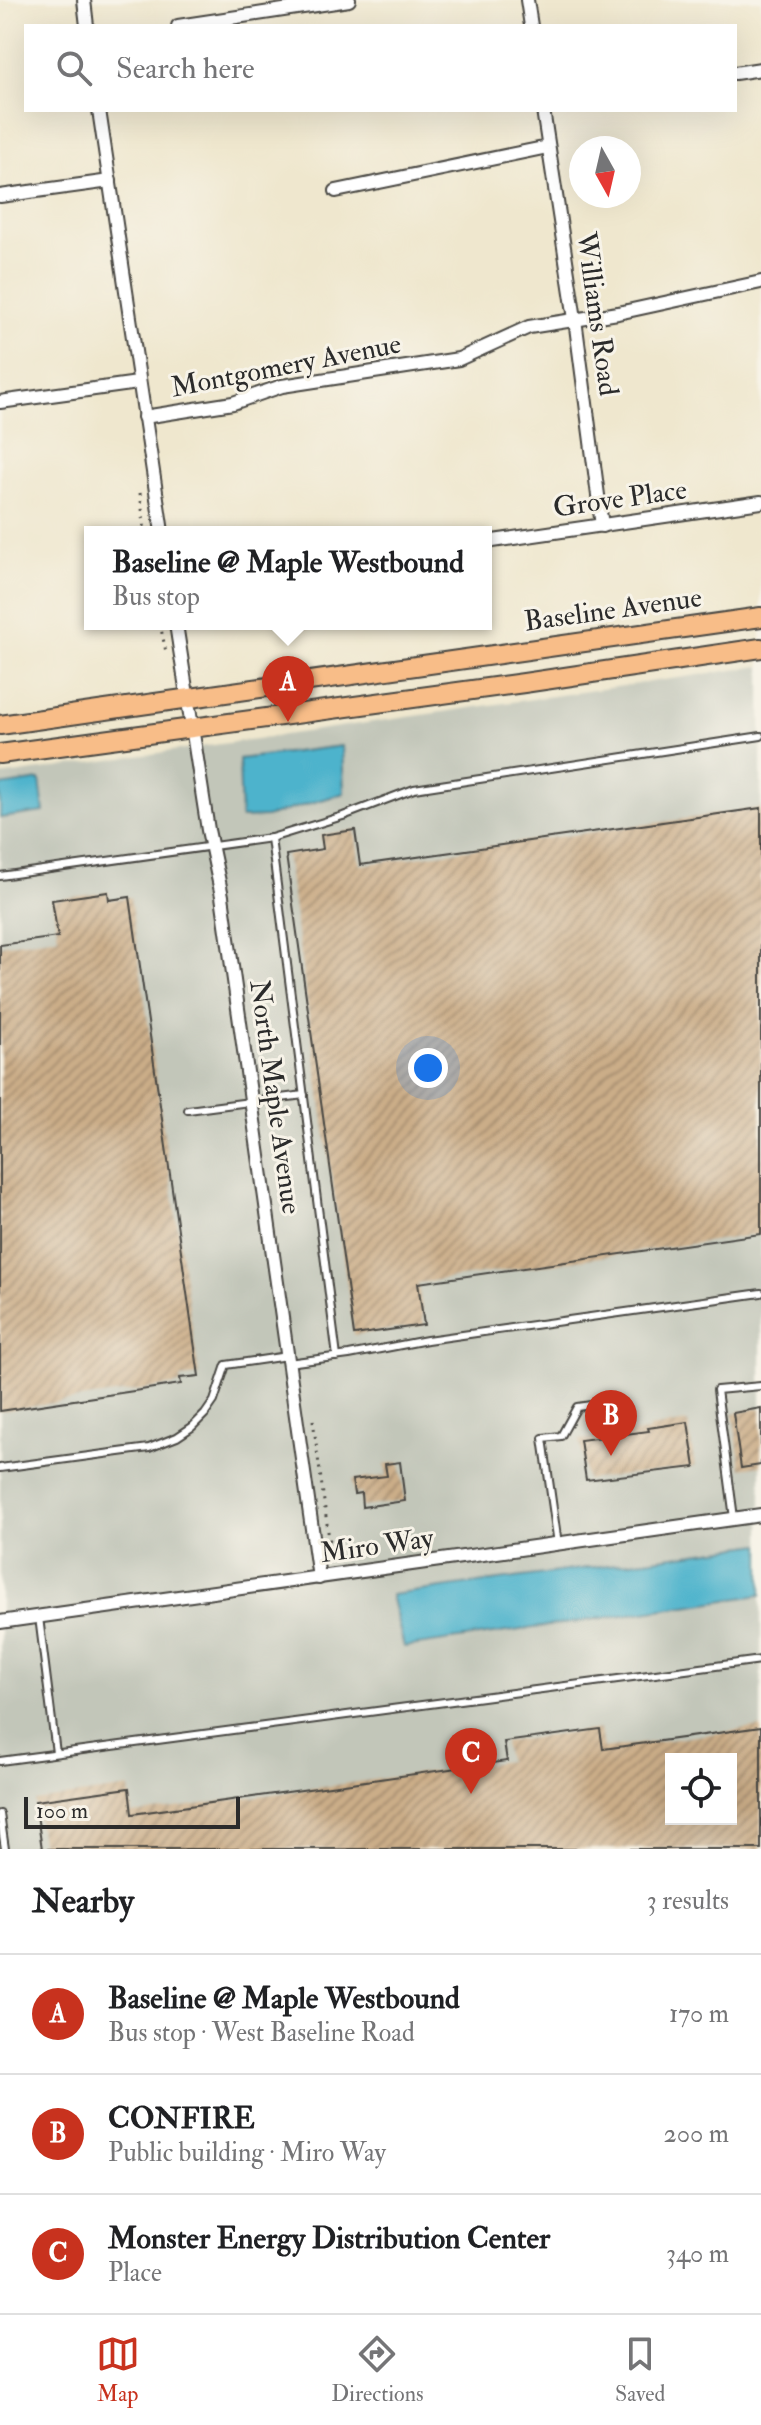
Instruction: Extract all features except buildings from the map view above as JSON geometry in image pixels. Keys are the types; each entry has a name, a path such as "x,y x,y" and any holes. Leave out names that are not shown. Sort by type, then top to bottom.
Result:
{"main road":[{"name":"Baseline Avenue","path":"0,725 761,617"},
{"path":"0,754 761,648"}],"street":[{"path":"84,0 87,24"},
{"path":"191,24 349,0"},
{"path":"527,0 531,24"},
{"path":"737,73 761,69"},
{"path":"99,112 161,526"},
{"name":"Williams Road","path":"543,112 602,526"},
{"path":"336,191 548,147"},
{"path":"0,196 110,181"},
{"name":"Montgomery Avenue","path":"144,417 233,403 282,386 459,359 529,327 618,313 761,282"},
{"path":"0,402 138,383"},
{"name":"Grove Place","path":"492,541 761,502"},
{"name":"North Maple Avenue","path":"177,630 210,846 222,896 319,1578"},
{"name":"Miro Way","path":"0,1622 761,1515"}],"lane":[{"path":"0,876 271,838 343,816 414,789 761,736"},
{"path":"271,838 337,1357"},
{"path":"188,1110 304,1095"},
{"path":"0,1468 149,1448 192,1427 205,1414 214,1401 226,1365 337,1357 427,1340 761,1293"},
{"path":"734,1518 717,1390 761,1386"},
{"path":"558,1544 543,1438 561,1436 577,1407 612,1402"},
{"path":"39,1617 56,1753"},
{"path":"0,1761 761,1660"},
{"path":"0,1814 5,1849"}],"path":[{"path":"140,493 144,526"},
{"path":"161,630 167,656"},
{"path":"313,1420 329,1539 336,1547"}],"shaded area":[{"path":"761,666 761,1849 0,1849 0,776"}],"water":[{"path":"342,746 344,793 266,817 241,818 239,759"},
{"path":"40,780 44,812 0,818 0,786"},
{"path":"761,1544 761,1595 404,1647 391,1595"}],"place":[{"name":"Baseline @ Maple Westbound","path":"288,722"},
{"name":"CONFIRE","path":"611,1456"},
{"name":"Monster Energy Distribution Center","path":"471,1794"}]}
